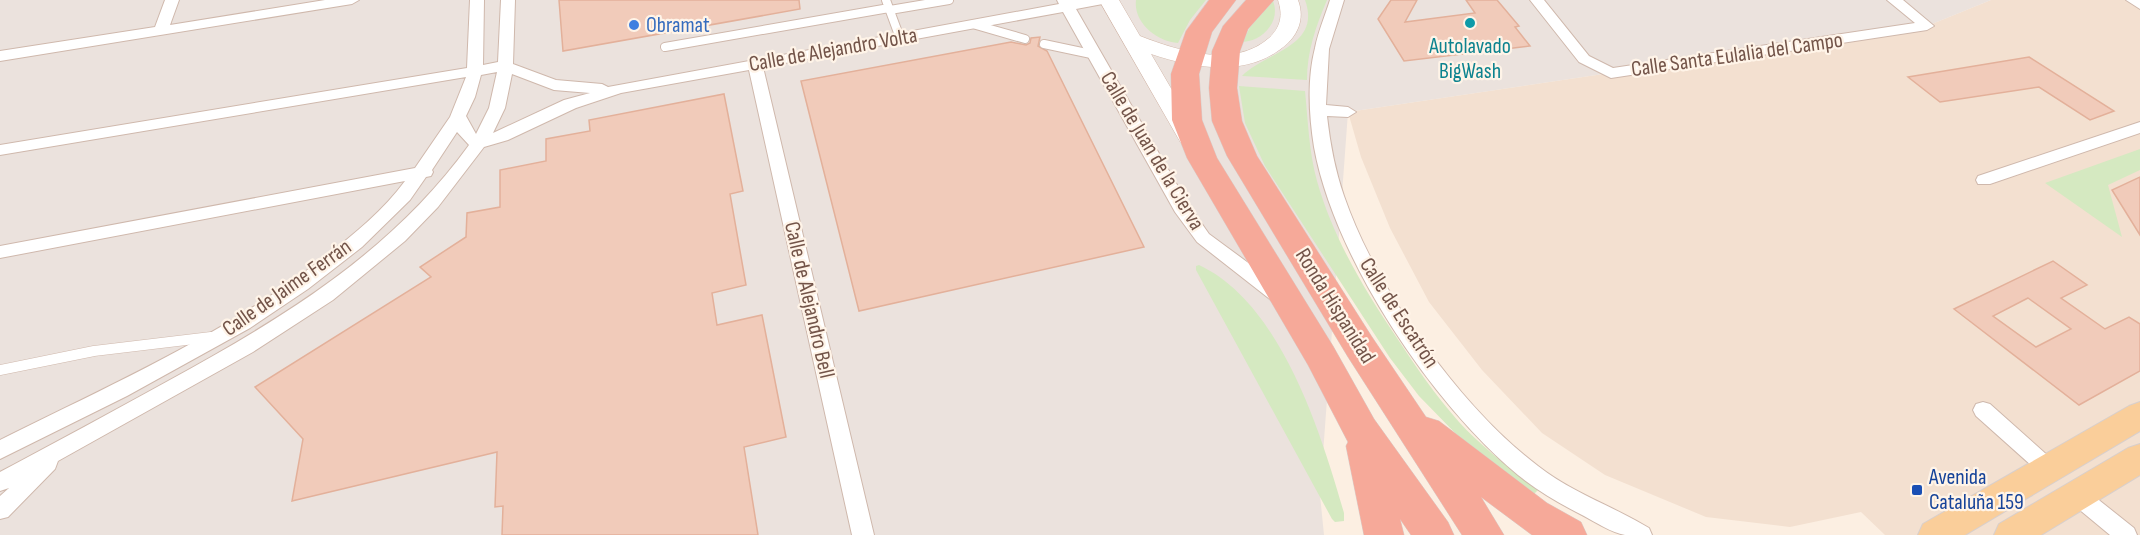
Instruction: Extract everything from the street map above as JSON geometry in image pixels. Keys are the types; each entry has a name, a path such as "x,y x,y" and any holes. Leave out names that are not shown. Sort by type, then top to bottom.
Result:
{"highway":[{"name":"Ronda Hispanidad","path":"1223,0 1199,30 1189,58 1185,74 1187,120 1202,158 1290,304 1360,430 1434,535"},
{"name":"Ronda Hispanidad","path":"1261,0 1236,26 1229,40 1224,62 1223,88 1227,121 1242,156 1360,347 1484,535"},
{"path":"1406,416 1533,515 1567,535"},
{"path":"1360,430 1384,535"}],"main road":[{"name":"Ronda Hispanidad","path":"1109,0 1202,158"},
{"path":"1131,40 1189,58 1224,62 1253,55 1275,44 1283,37 1291,20 1288,0"},
{"path":"1935,535 2140,416"},
{"path":"2011,535 2140,458"}],"street":[{"path":"161,30 172,0"},
{"path":"0,56 352,0"},
{"name":"Calle de Jaime Ferrán","path":"1,449 219,336 285,296 386,215 425,172 459,117 471,88 474,70 477,0"},
{"name":"Calle de Jaime Ferrán","path":"0,482 229,357 338,288 404,235 446,188 479,143 496,109 502,93 505,66 508,0"},
{"name":"Calle de Alejandro Volta","path":"479,143 501,136 570,104 619,89 1048,12 1066,3 1103,0"},
{"name":"Calle de Escatrón","path":"1337,0 1325,33 1319,61 1318,110 1325,161 1349,232 1373,281 1406,332 1456,398 1517,462 1556,490 1641,535"},
{"name":"Calle Santa Eulalia del Campo","path":"1537,0 1584,59 1611,73 1927,26 1894,0"},
{"path":"2133,0 2140,4"},
{"name":"Calle de Juan de la Cierva","path":"1066,3 1181,208 1203,238 1290,304"},
{"name":"Calle de Alejandro Volta","path":"1048,12 1079,23"},
{"name":"Calle de Alejandro Bell","path":"755,64 863,535"},
{"name":"Calle de Alejandro Volta","path":"0,150 505,66 563,87 619,89"},
{"path":"1318,110 1348,112"},
{"path":"459,117 463,131 470,139 479,143"},
{"path":"1984,180 2140,127"},
{"path":"0,252 425,172"},
{"path":"1983,410 2049,470"},
{"name":"Calle de Jaime Ferrán","path":"0,510 63,448"},
{"path":"2078,495 2126,535"}],"lane":[{"path":"665,48 889,6 949,0"},
{"path":"889,6 900,38"},
{"path":"976,25 1025,39"},
{"path":"1044,44 1096,55"},
{"path":"0,370 94,351 219,336"}],"shaded area":[{"path":"0,0 1991,0 1927,26 1348,112 1320,495 1324,535 0,535"},
{"path":"1991,0 2135,0 2140,3 2140,535 1885,535 1861,512 1790,527 1706,517 1605,475 1542,433 1482,370 1429,302 1390,228 1361,157 1348,112 1927,26"}],"green space":[{"path":"1136,0 1206,0 1190,20 1178,43 1162,39 1142,23 1138,16"},
{"path":"1305,0 1327,0 1313,39 1307,80 1242,76 1299,38 1306,28 1308,16"},
{"path":"1273,1 1274,16 1268,29 1257,38 1243,42 1250,27"},
{"path":"1239,86 1305,91 1310,148 1317,181 1332,223 1361,282 1404,349 1442,402 1478,441 1538,490 1532,496 1457,435 1419,396 1390,358 1265,166 1245,123"},
{"path":"2140,149 2140,170 2108,185 2122,237 2045,183"},
{"path":"1199,265 1228,283 1253,309 1275,339 1310,409 1335,481 1344,521 1335,522 1332,519 1196,270 1196,266"}],"building":[{"name":"Obramat","path":"559,0 799,0 800,9 563,51"},
{"path":"1391,0 1417,0 1405,22 1475,13 1466,0 1497,0 1519,26 1515,27 1530,46 1404,61 1378,19"},
{"path":"1040,37 1038,46 1047,51 1144,247 859,311 801,81 1011,42 1026,45 1030,43 1031,38"},
{"path":"2029,57 2114,111 2090,120 2039,87 1940,102 1908,77"},
{"path":"724,94 743,191 730,194 746,285 712,293 717,325 762,315 786,437 744,447 758,535 502,535 503,506 495,507 497,452 292,501 303,439 255,387 431,277 420,267 466,237 467,213 500,207 500,170 546,161 546,139 590,131 589,120"},
{"path":"2140,177 2140,235 2112,190"},
{"path":"2053,261 2087,285 2061,298 2105,329 2129,317 2140,324 2140,371 2079,405 1954,309","holes":["2028,298 2071,329 2036,347 1993,316"]}],"place":[{"name":"Autolavado BigWash","path":"1470,23"},
{"name":"Obramat","path":"634,25"},
{"name":"Avenida Cataluña 159","path":"1917,490"}]}
